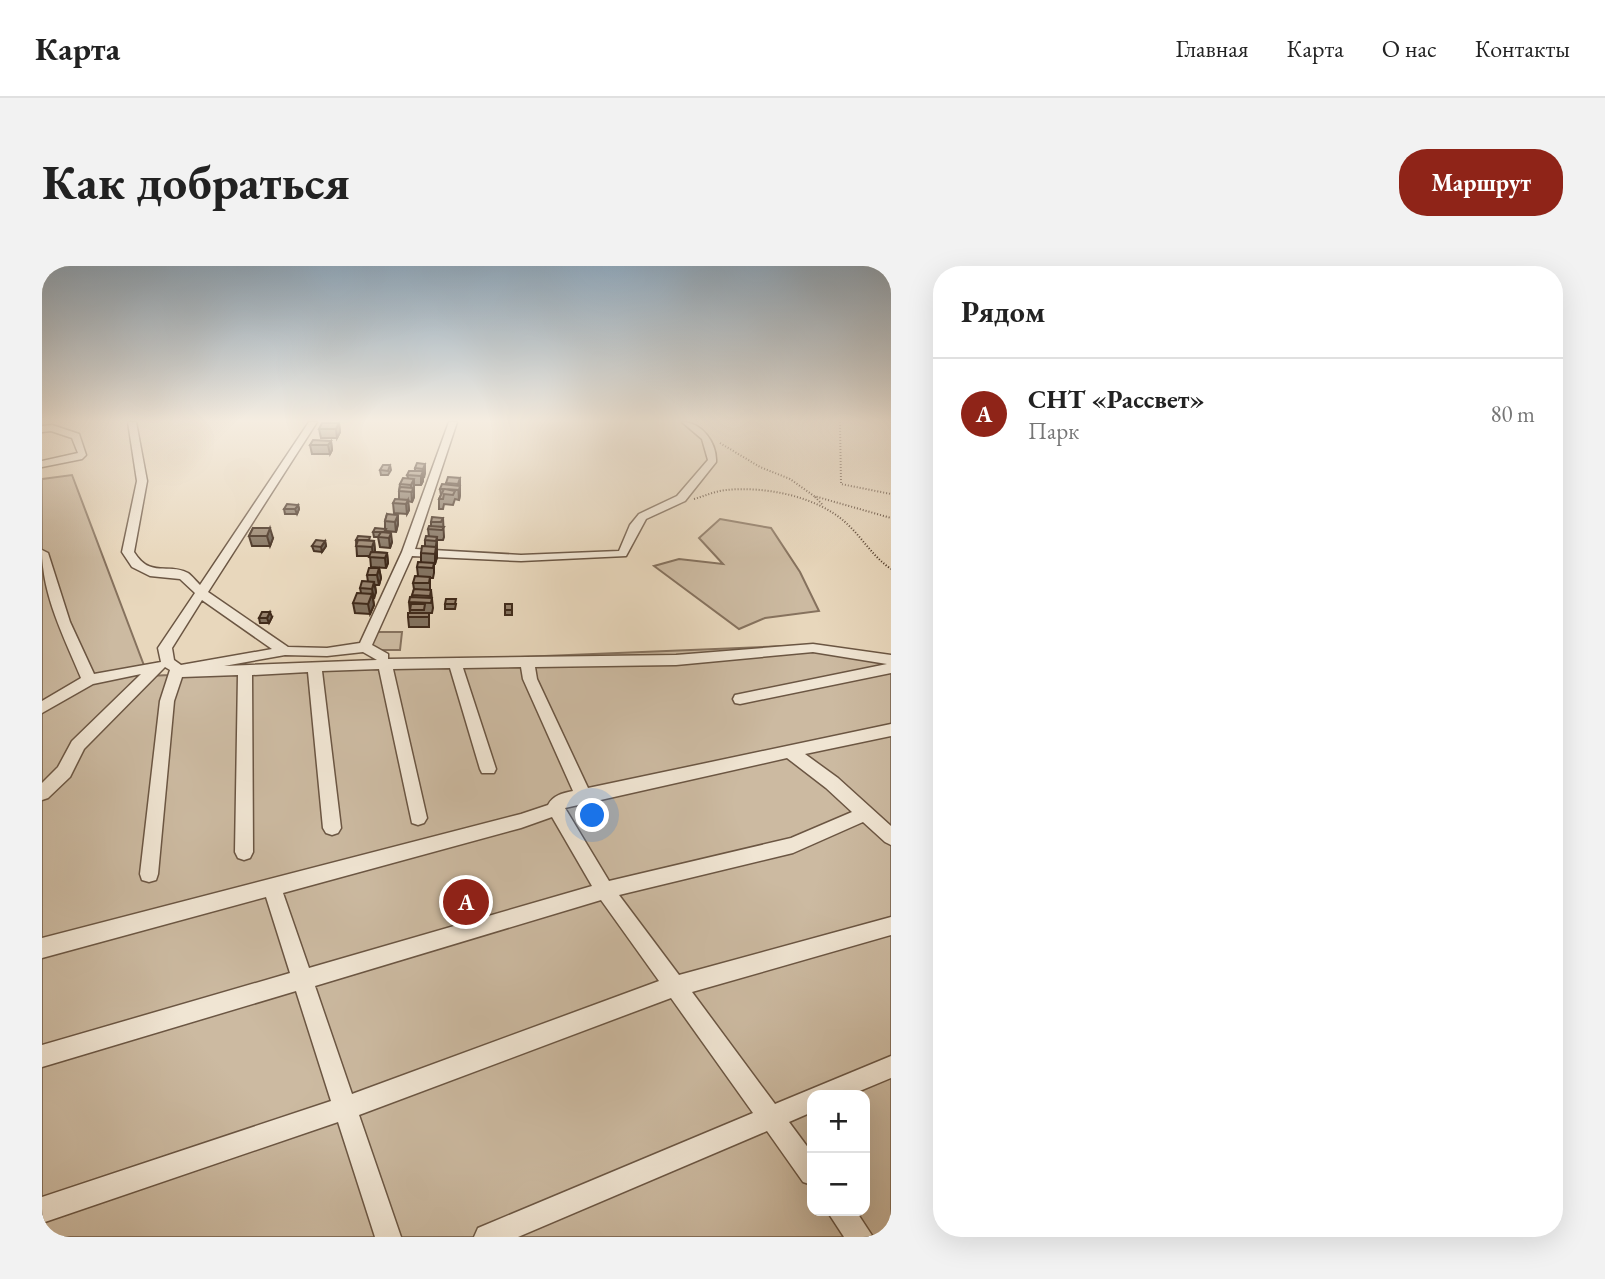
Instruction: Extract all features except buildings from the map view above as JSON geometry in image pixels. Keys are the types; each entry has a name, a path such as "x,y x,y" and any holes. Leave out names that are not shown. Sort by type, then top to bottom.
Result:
{"street":[{"path":"140,467 142,481 128,552 136,565 150,572 184,576 203,595 285,651"},
{"path":"149,874 167,701 169,667 165,648 203,595 284,467"},
{"path":"365,647 408,552 437,467"},
{"path":"408,552 521,558 622,554 627,550 630,536 640,518 657,507 678,501 707,467"},
{"path":"42,553 64,622 89,680"},
{"path":"42,708 89,680 285,651 327,652 365,647 384,661 418,818"},
{"path":"169,667 183,673 245,673 384,661 455,663 676,660 813,648 891,660"},
{"path":"527,662 530,679 583,795"},
{"path":"455,663 488,769"},
{"path":"42,793 64,772 78,745 169,667"},
{"path":"315,668 332,828"},
{"path":"740,699 891,668"},
{"path":"244,852 245,673"},
{"path":"807,1166 605,891 556,809 557,804 564,800 583,795 891,730"},
{"path":"790,752 832,783 891,837"},
{"path":"42,948 272,888 556,809"},
{"path":"42,1056 605,891 793,845 865,814"},
{"path":"272,888 388,1237"},
{"path":"42,1210 345,1109 675,986 891,926"},
{"path":"835,1090 891,1067"},
{"path":"487,1237 807,1102"},
{"path":"844,1216 860,1237"}],"path":[{"path":"761,467 789,479 814,496 846,523 870,555 891,569"},
{"path":"841,467 841,484 891,494"},
{"path":"678,501 727,489 795,498 825,507"},
{"path":"814,496 891,518"}],"shaded area":[{"path":"72,475 148,676 170,675 181,671 812,645 891,656 891,1237 42,1237 42,479"},
{"path":"720,519 771,528 800,572 819,611 765,618 739,629 654,566 679,559 723,564 699,538"},
{"path":"374,632 402,632 400,650 371,650"}],"place":[{"name":"СНТ «Рассвет»","path":"466,902"}]}
